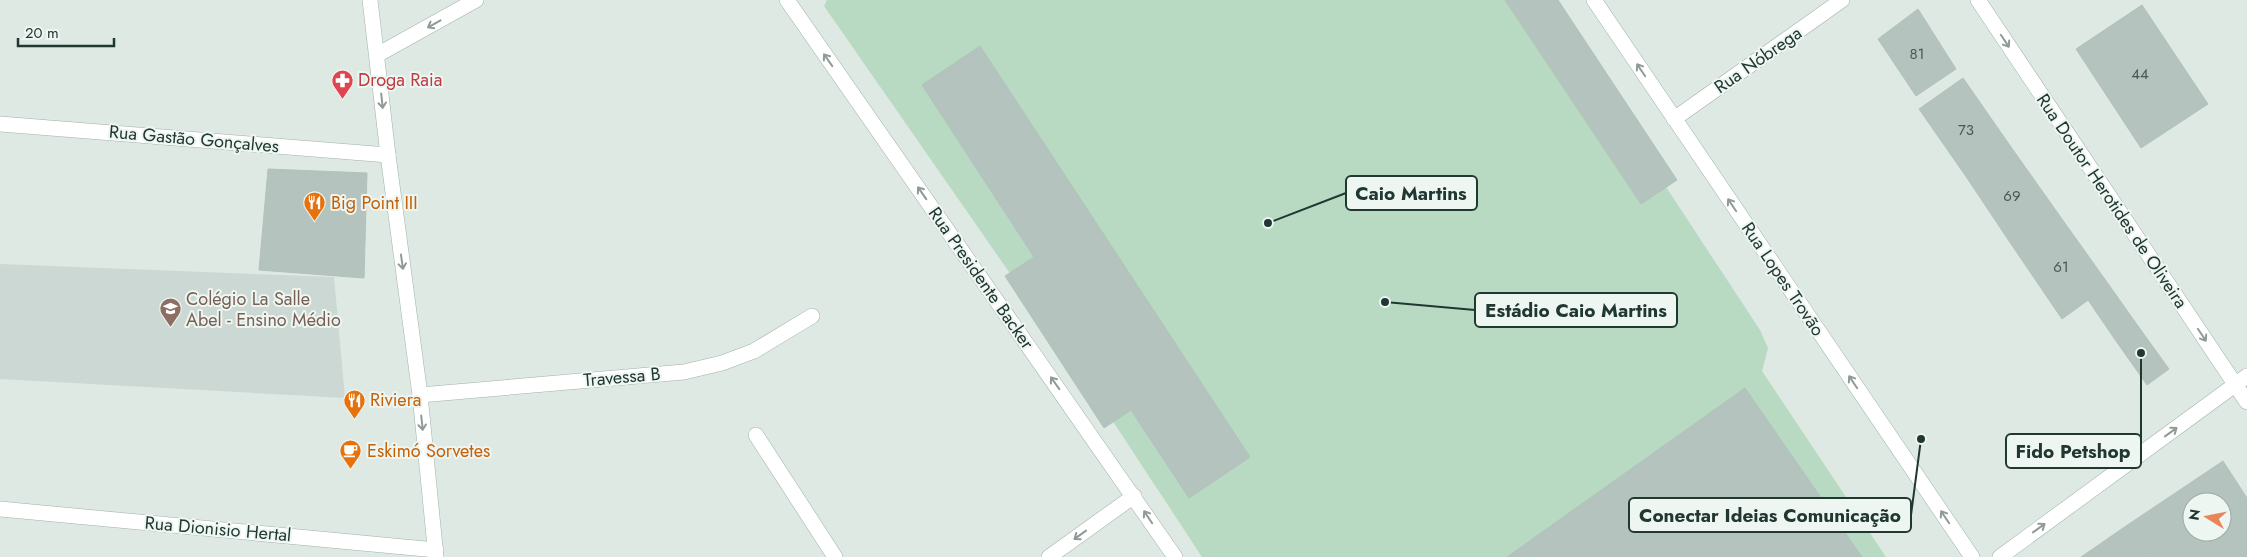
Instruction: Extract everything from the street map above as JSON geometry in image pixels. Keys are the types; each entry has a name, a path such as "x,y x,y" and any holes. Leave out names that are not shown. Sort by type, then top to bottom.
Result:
{"street":[{"path":"370,0 388,155 420,395 436,553"},
{"path":"377,55 476,0"},
{"name":"Rua Presidente Backer","path":"787,0 1175,557"},
{"name":"Rua Lopes Trovão","path":"1594,0 1972,557"},
{"name":"Rua Nóbrega","path":"1674,119 1842,0"},
{"name":"Rua Doutor Herotides de Oliveira","path":"1978,0 2241,380 2247,402"},
{"name":"Rua Gastão Gonçalves","path":"0,124 388,155"},
{"name":"Travessa B","path":"420,395 684,372 722,363 754,351 812,316"},
{"path":"2000,557 2241,380"},
{"path":"756,435 835,557"},
{"path":"1049,557 1134,496"},
{"name":"Rua Dionisio Hertal","path":"0,509 436,553"}],"shaded area":[{"name":"Colégio La Salle Abel - Ensino Médio","path":"0,264 334,277 345,398 0,379"}],"green space":[{"path":"827,0 1558,0 1666,187 1760,330 1768,348 1762,371 1886,557 1202,557 1112,420 824,6"}],"building":[{"path":"1505,0 1558,0 1677,180 1641,204"},
{"path":"2142,5 2208,104 2141,148 2076,49"},
{"path":"1918,9 1956,69 1916,96 1878,39"},
{"path":"980,46 1250,457 1189,498 1131,410 1104,428 1005,276 1034,257 922,85"},
{"path":"1963,78 2011,147 1967,178 1919,109"},
{"path":"2011,147 2057,212 2011,244 1967,178"},
{"name":"Big Point III","path":"268,169 367,173 364,278 259,270"},
{"path":"2057,212 2109,285 2062,319 2011,244"},
{"path":"2109,285 2138,326 2116,341 2088,300"},
{"path":"2138,326 2169,369 2147,385 2116,341"},
{"path":"1745,388 1862,557 1507,557"},
{"path":"2223,461 2247,498 2247,557 2147,557 2126,526"},
{"path":"2126,526 2147,557 2104,557 2097,546"},
{"path":"2097,546 2104,557 2081,557"}],"place":[{"name":"Droga Raia","path":"342,99"},
{"name":"Big Point III","path":"315,222"},
{"name":"Caio Martins","path":"1268,223"},
{"name":"Estádio Caio Martins","path":"1385,302"},
{"name":"Colégio La Salle Abel - Ensino Médio","path":"170,328"},
{"name":"Fido Petshop","path":"2141,353"},
{"name":"Riviera","path":"354,419"},
{"name":"Conectar Ideias Comunicação","path":"1921,439"},
{"name":"Eskimó Sorvetes","path":"351,470"}]}
